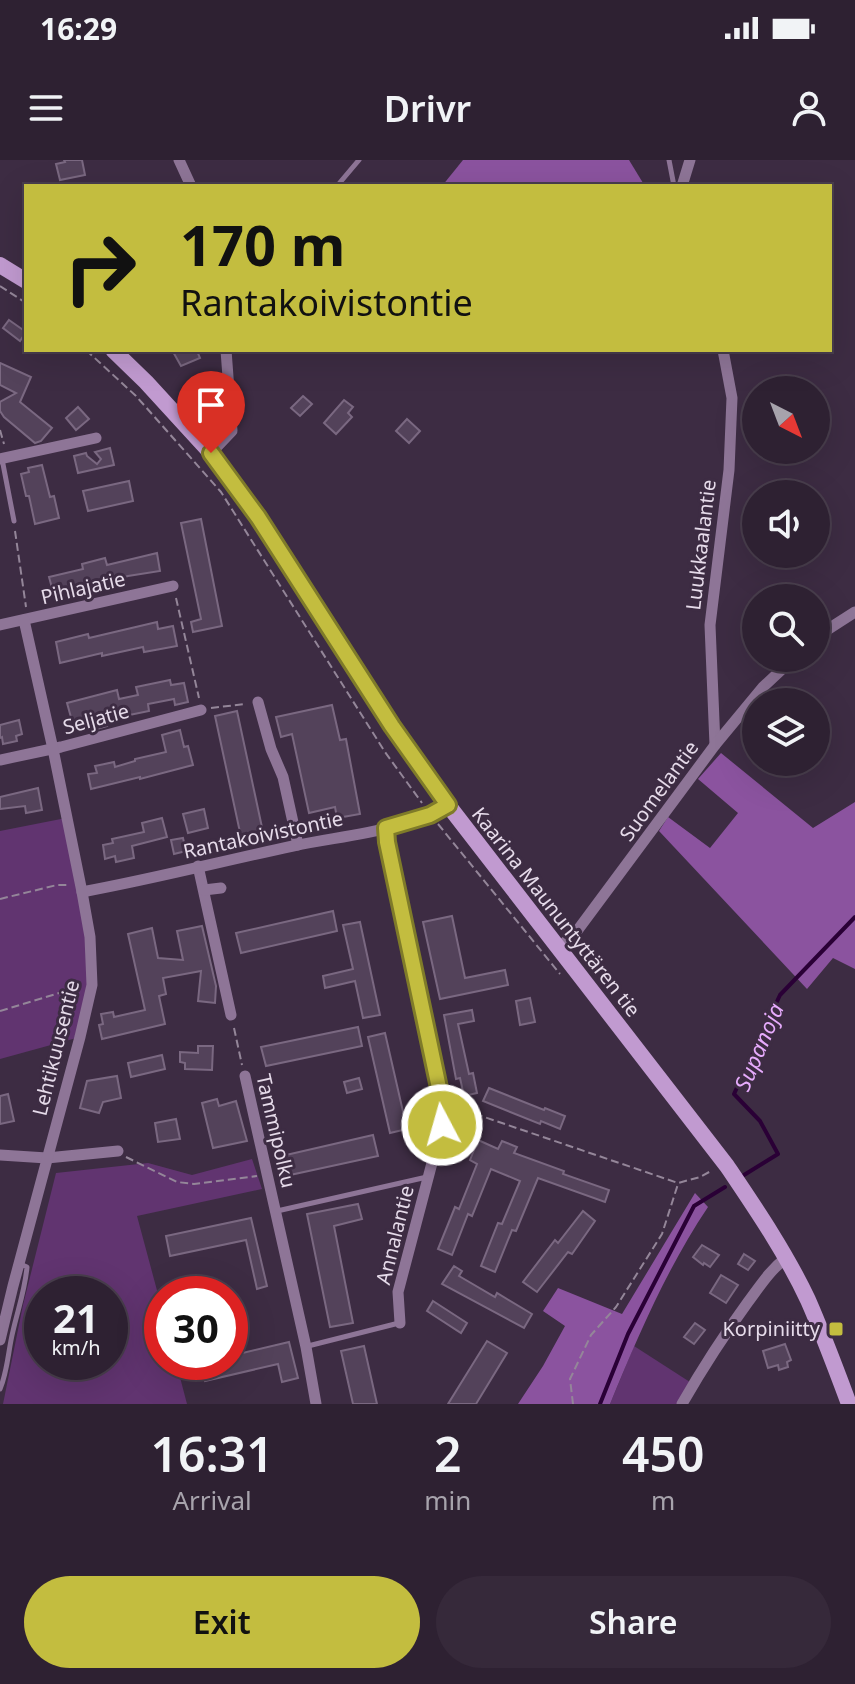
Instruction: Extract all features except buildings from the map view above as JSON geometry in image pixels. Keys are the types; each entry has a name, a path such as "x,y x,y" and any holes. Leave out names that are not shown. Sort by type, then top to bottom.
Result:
{"main road":[{"path":"0,265 24,280"},
{"name":"Kaarina Maununtyttären tie","path":"115,352 211,453 258,517 392,726 448,805 727,1166 786,1258 807,1299 849,1404"}],"street":[{"path":"179,160 190,184"},
{"path":"683,184 690,160"},
{"path":"211,453 232,431 226,352"},
{"name":"Luukkaalantie","path":"715,745 710,625 729,470 732,398 723,352"},
{"path":"2,456 96,438"},
{"name":"Pihlajatie","path":"0,625 173,586"},
{"path":"830,628 855,612"},
{"name":"Lehtikuusentie","path":"0,1340 92,985 90,937 26,620"},
{"name":"Suomelantie","path":"558,949 586,920 715,745 779,672"},
{"path":"258,702 271,749 283,777 298,845"},
{"name":"Seljatie","path":"0,760 201,710"},
{"name":"Rantakoivistontie","path":"81,889 386,828 430,815 448,805"},
{"name":"Annalantie","path":"386,828 442,1102 442,1125 398,1292 400,1323"},
{"path":"198,866 231,1015"},
{"path":"204,890 221,888"},
{"name":"Tammipolku","path":"245,1076 316,1404"},
{"path":"0,1155 47,1158 118,1151"},
{"path":"682,1404 738,1315 773,1269 786,1258"}],"lane":[{"path":"339,184 359,160"},
{"path":"669,160 674,184"},
{"path":"2,456 14,521"},
{"path":"276,1211 428,1177"},
{"path":"0,1389 6,1376 12,1332 25,1289 27,1267 19,1264"},
{"path":"306,1347 400,1323"}],"path":[{"path":"0,286 24,302"},
{"path":"0,430 2,456"},
{"path":"14,521 26,620"},
{"path":"173,586 201,710 258,702"},
{"path":"0,899 57,885 81,889"},
{"path":"0,1011 92,985"},
{"name":"Tammipolku","path":"231,1015 245,1076"},
{"path":"442,1102 678,1183 715,1169"},
{"path":"118,1151 128,1159 177,1182 194,1184 266,1175"},
{"path":"573,1404 570,1379 591,1335 616,1307 662,1234 678,1183"}],"shaded area":[{"path":"463,160 629,160 643,183 643,184 444,184"},
{"path":"721,753 742,770 742,776 749,776 813,828 855,802 855,969 833,958 807,989 659,831 668,817 710,848 738,813 698,779"},
{"path":"66,818 92,968 80,1037 0,1059 0,831"},
{"path":"252,1159 262,1189 137,1216 153,1276 144,1276 144,1380 181,1380 187,1404 3,1404 24,1301 24,1380 128,1380 128,1276 30,1276 56,1173 148,1163 192,1175"},
{"path":"695,1193 708,1207 666,1278 610,1404 518,1404 565,1326 543,1311 558,1288 622,1314"},
{"path":"634,1346 693,1384 682,1404 610,1404"}],"waterway":[{"name":"Supanoja","path":"744,1175 778,1154 760,1121 734,1094 780,995 855,917"},
{"path":"600,1404 628,1334 694,1206 725,1187"}],"place":[{"name":"Korpiniitty","path":"836,1329"}],"route":[{"path":"211,453 258,517 392,726 448,805 430,815 386,828 442,1102 442,1125"}]}
